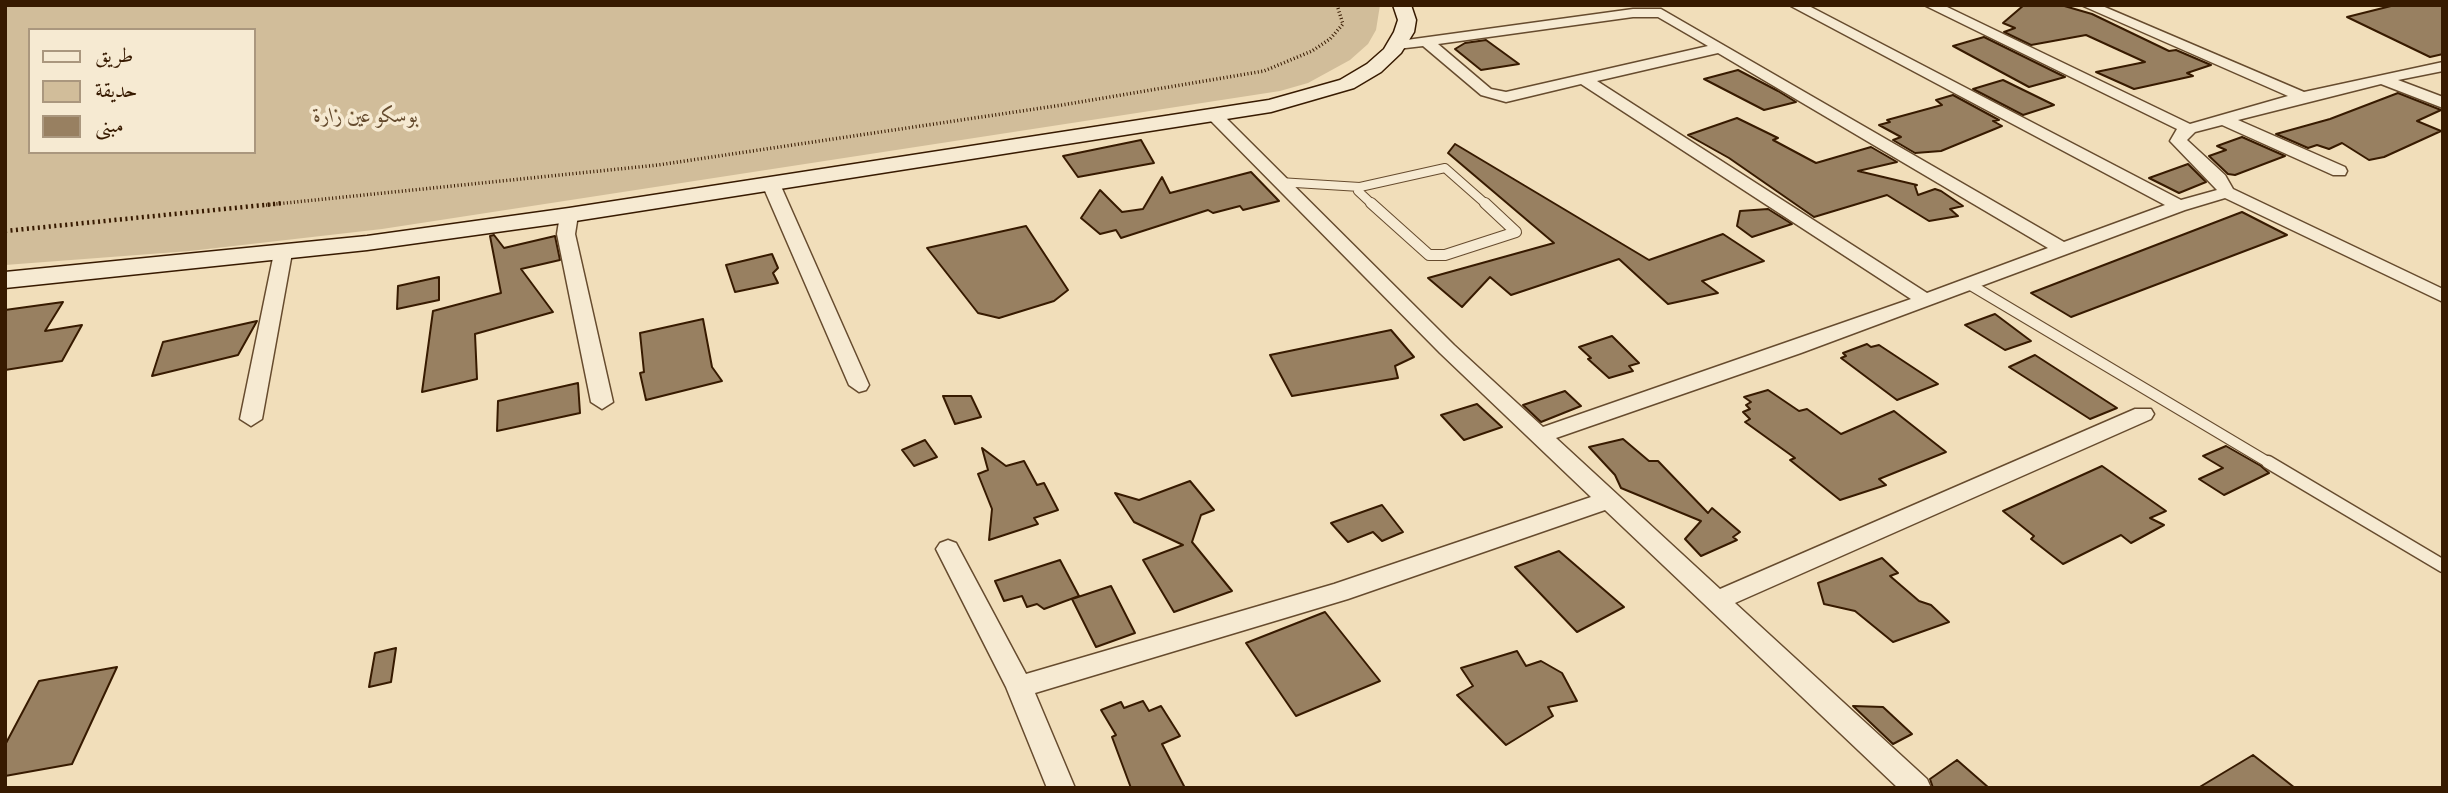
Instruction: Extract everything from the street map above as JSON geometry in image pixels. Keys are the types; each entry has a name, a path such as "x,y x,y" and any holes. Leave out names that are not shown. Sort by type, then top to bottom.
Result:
{"main road":[{"path":"5,279 283,253 569,215 1271,106 1348,84 1374,68 1397,45 1407,20 1405,6"}],"street":[{"path":"1796,5 2179,206"},
{"path":"1931,5 2189,129"},
{"path":"2095,8 2129,5"},
{"path":"2095,8 2303,97"},
{"path":"1397,45 1648,12 1671,16 1720,48 2062,250"},
{"path":"1426,41 1486,92 1497,97 1585,80 1720,48"},
{"path":"2443,66 2303,97 2189,129 2181,134 2178,141 2219,179 2227,192 2443,296"},
{"path":"2379,79 2443,103"},
{"path":"1585,80 1924,299"},
{"path":"1215,116 1539,436 1917,788"},
{"path":"2225,120 2339,171"},
{"path":"771,184 859,385"},
{"path":"1539,436 1794,349 2179,206 2227,192"},
{"path":"569,215 566,233 602,402"},
{"path":"251,419 283,253"},
{"path":"1715,601 2143,414"},
{"path":"1019,687 1339,592 1608,500"},
{"path":"948,549 1019,687 1061,788"}],"lane":[{"path":"1279,182 1360,187 1445,168 1452,171 1516,232 1445,255 1429,255 1360,195 1360,187"},
{"path":"1969,284 2443,566"}],"path":[{"path":"5,231 658,165 1048,107 1264,71 1312,51 1330,38 1343,24 1337,5"}],"green space":[{"name":"بوسكو عين زارة","path":"5,5 1380,5 1376,30 1368,44 1350,60 1308,83 1280,91 382,229 190,251 5,265"}],"building":[{"path":"2024,5 2061,5 2092,14 2169,51 2176,50 2211,65 2187,73 2193,76 2134,89 2096,72 2145,62 2086,35 2031,45 2004,32 2015,28 2003,23"},
{"path":"2395,5 2443,5 2443,54 2430,57 2347,17"},
{"path":"1984,37 2065,77 2029,87 1953,46"},
{"path":"1486,40 1519,64 1481,70 1455,49 1465,43"},
{"path":"1738,70 1796,102 1764,110 1704,79"},
{"path":"2003,80 2054,105 2023,115 1973,89"},
{"path":"2398,93 2441,110 2417,121 2441,131 2384,157 2369,160 2342,143 2329,149 2317,145 2308,148 2276,134 2330,119"},
{"path":"1953,95 1999,120 1993,121 2002,126 1941,151 1915,153 1893,140 1901,137 1879,125 1890,122 1887,120 1942,105 1936,100"},
{"path":"1737,118 1778,138 1773,140 1816,163 1871,147 1897,162 1858,171 1917,185 1918,195 1935,189 1941,191 1963,206 1950,209 1958,216 1929,221 1887,195 1814,217 1729,158 1688,135"},
{"path":"2242,137 2285,156 2235,175 2228,174 2209,156 2226,150 2217,146"},
{"path":"1141,140 1154,163 1078,177 1063,156"},
{"path":"1455,144 1649,260 1723,234 1764,261 1702,281 1718,293 1668,304 1619,259 1511,295 1490,277 1462,307 1428,278 1554,243 1448,153"},
{"path":"2188,164 2206,182 2179,193 2149,178"},
{"path":"1251,172 1279,201 1243,210 1240,206 1213,213 1208,210 1121,238 1116,230 1100,234 1081,218 1100,190 1122,212 1143,209 1162,177 1170,193"},
{"path":"1768,209 1792,224 1752,237 1737,226 1740,211"},
{"path":"2242,212 2287,235 2071,317 2031,293"},
{"path":"1026,226 1068,290 1054,301 999,318 978,313 927,248"},
{"path":"494,235 504,248 555,236 560,260 521,269 553,312 475,334 477,379 422,392 433,311 501,293 490,236"},
{"path":"772,254 778,268 773,273 778,283 735,292 726,265"},
{"path":"439,277 439,300 397,309 398,286"},
{"path":"63,302 45,331 82,325 62,361 5,370 5,310"},
{"path":"1995,314 2031,341 2005,350 1965,325"},
{"path":"703,319 712,367 722,381 646,400 640,373 644,372 640,333"},
{"path":"257,321 238,355 152,376 163,342"},
{"path":"1391,330 1414,357 1395,366 1398,378 1292,396 1270,355"},
{"path":"1612,336 1639,363 1629,366 1633,371 1609,378 1579,347"},
{"path":"1867,344 1871,347 1879,345 1938,384 1897,400 1841,358 1846,356 1843,353"},
{"path":"2035,355 2117,408 2090,419 2009,367"},
{"path":"578,383 580,413 497,431 498,401"},
{"path":"1768,390 1799,411 1807,409 1841,434 1894,411 1946,452 1879,479 1886,485 1840,500 1790,460 1795,458 1745,422 1750,419 1743,412 1750,409 1746,405 1751,402 1744,397"},
{"path":"1565,391 1581,406 1541,422 1523,405"},
{"path":"943,396 971,396 981,417 955,424"},
{"path":"1477,404 1502,427 1464,440 1441,415"},
{"path":"1623,439 1649,461 1658,461 1708,513 1712,508 1740,532 1733,537 1737,540 1701,556 1685,539 1701,521 1621,488 1615,475 1589,447"},
{"path":"925,440 937,457 914,466 902,450"},
{"path":"2226,446 2269,473 2224,495 2199,479 2223,468 2203,456"},
{"path":"982,448 1006,466 1024,461 1037,485 1044,483 1058,510 1034,518 1038,524 989,540 992,509 978,474 988,470"},
{"path":"2102,466 2166,511 2150,518 2164,525 2131,543 2121,535 2063,564 2031,539 2034,536 2003,511"},
{"path":"1190,481 1214,510 1201,515 1192,542 1232,591 1174,612 1143,560 1183,545 1134,522 1115,493 1139,500"},
{"path":"1382,505 1403,532 1382,541 1373,532 1348,542 1331,523"},
{"path":"1559,551 1624,607 1577,632 1515,567"},
{"path":"1882,558 1898,573 1890,576 1919,601 1931,605 1949,622 1893,642 1855,611 1824,604 1818,583"},
{"path":"1060,560 1079,596 1044,609 1037,604 1027,607 1022,596 1004,601 995,581"},
{"path":"1111,586 1135,633 1096,647 1072,599"},
{"path":"1325,612 1380,681 1296,716 1246,643"},
{"path":"396,648 391,682 369,687 375,653"},
{"path":"1517,651 1526,666 1541,661 1562,673 1577,701 1548,707 1553,716 1506,745 1457,695 1473,686 1461,668"},
{"path":"117,667 72,764 5,776 5,745 39,681"},
{"path":"1143,701 1149,711 1161,706 1180,736 1162,744 1185,788 1131,788 1112,737 1116,735 1101,710 1121,702 1124,708"},
{"path":"1853,706 1883,707 1912,734 1893,744"},
{"path":"2253,755 2295,788 2198,788"},
{"path":"1957,760 1989,788 1933,788 1930,779"}]}
